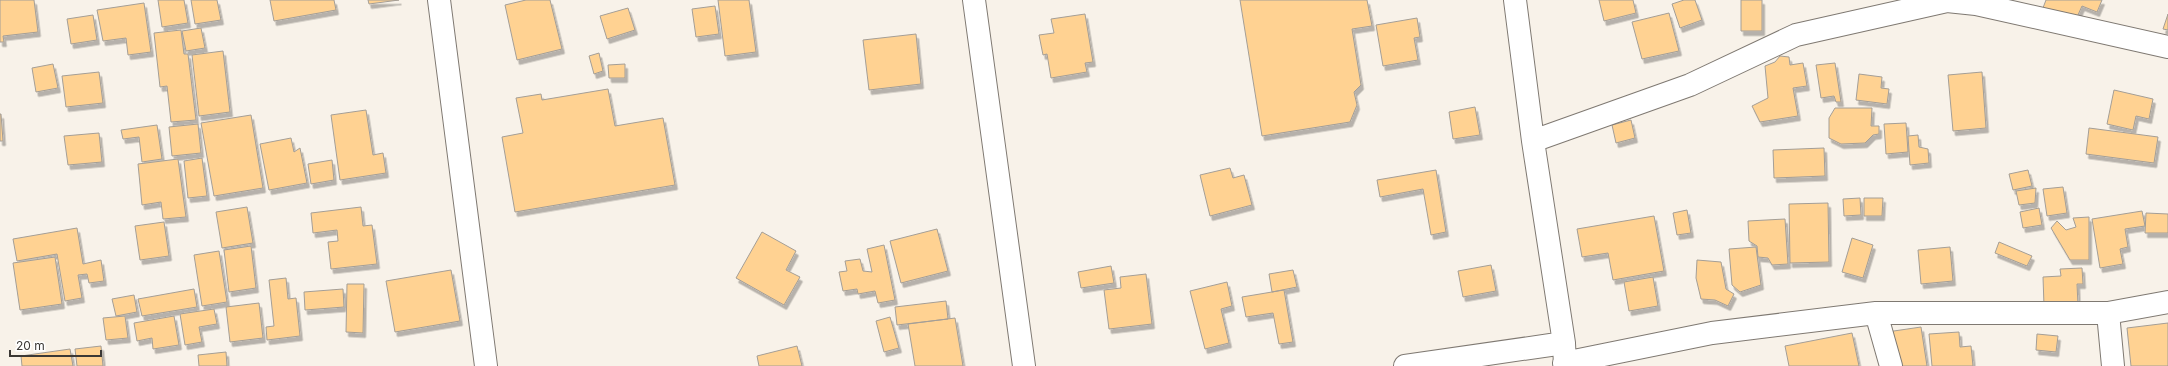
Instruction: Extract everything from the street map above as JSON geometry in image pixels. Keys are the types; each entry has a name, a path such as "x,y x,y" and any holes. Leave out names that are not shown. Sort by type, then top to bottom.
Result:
{"street":[{"path":"439,0 486,366"},
{"path":"974,0 1024,366"},
{"path":"1515,0 1533,141 1564,357"},
{"path":"1533,141 1690,85 1796,35 1948,2 1976,4 2168,47"},
{"path":"1405,366 1564,357 1712,333 1876,313 2108,313 2168,302"},
{"path":"1876,313 1891,366"},
{"path":"2108,313 2113,366"}],"building":[{"path":"0,0 34,0 38,32 3,36 4,42 0,42"},
{"path":"158,0 184,0 188,23 162,27"},
{"path":"191,0 217,0 221,20 195,24"},
{"path":"270,0 334,0 336,10 274,21"},
{"path":"368,0 399,0 369,4"},
{"path":"526,0 550,0 562,49 517,60 505,5"},
{"path":"718,0 749,0 756,52 725,56"},
{"path":"1240,0 1367,0 1372,26 1352,29 1361,85 1354,92 1357,105 1350,122 1262,136"},
{"path":"1599,0 1633,0 1636,13 1604,21"},
{"path":"1684,0 1695,0 1702,20 1680,28 1672,4"},
{"path":"1741,0 1762,0 1762,31 1741,31"},
{"path":"2046,0 2102,0 2097,12 2082,6 2073,26 2041,13"},
{"path":"144,3 151,52 128,55 126,38 103,41 97,10"},
{"path":"715,6 719,34 696,37 692,9"},
{"path":"628,8 635,30 607,39 600,16"},
{"path":"1669,13 1679,51 1642,59 1632,22"},
{"path":"1085,14 1093,62 1085,63 1087,72 1051,78 1047,54 1043,55 1039,35 1054,33 1051,19"},
{"path":"2168,14 2168,30 2163,29"},
{"path":"93,15 97,40 71,44 67,19"},
{"path":"1417,18 1420,37 1414,38 1418,60 1383,66 1376,25"},
{"path":"201,28 205,48 186,51 182,31"},
{"path":"181,30 184,54 188,54 196,120 171,122 167,86 160,87 154,33"},
{"path":"916,34 921,84 869,90 863,40"},
{"path":"223,51 230,112 199,116 192,55"},
{"path":"599,53 603,71 594,74 589,56"},
{"path":"1780,56 1789,57 1790,65 1803,63 1807,86 1793,88 1798,116 1760,122 1752,106 1768,98 1765,66 1775,62"},
{"path":"1835,63 1841,102 1836,102 1834,96 1821,98 1816,65"},
{"path":"53,64 58,88 36,92 32,68"},
{"path":"625,64 625,78 609,78 608,65"},
{"path":"99,72 103,103 66,107 62,76"},
{"path":"1982,72 1986,128 1953,131 1948,75"},
{"path":"1859,74 1882,77 1881,88 1889,89 1887,104 1856,100"},
{"path":"608,89 615,126 663,118 675,185 515,212 502,137 523,133 516,98 541,94 542,100"},
{"path":"2114,90 2153,99 2149,119 2136,116 2133,130 2107,124"},
{"path":"1475,107 1480,135 1453,139 1449,112"},
{"path":"1835,108 1872,108 1871,126 1879,126 1879,134 1873,135 1865,143 1841,144 1829,138 1829,118"},
{"path":"366,110 373,155 383,153 386,173 340,180 331,115"},
{"path":"1,114 3,141 0,141"},
{"path":"251,115 263,188 214,196 201,123"},
{"path":"1631,120 1635,138 1616,143 1612,125"},
{"path":"1906,123 1908,152 1886,154 1884,124"},
{"path":"198,124 201,153 172,156 169,127"},
{"path":"157,125 162,159 142,162 139,137 123,139 121,130"},
{"path":"2089,128 2158,137 2154,163 2086,154"},
{"path":"99,133 102,162 68,165 64,136"},
{"path":"1918,135 1919,147 1928,149 1929,163 1910,165 1908,136"},
{"path":"291,138 294,152 300,148 307,183 269,190 260,144"},
{"path":"1824,148 1825,176 1774,178 1773,150"},
{"path":"202,158 207,196 188,198 184,161"},
{"path":"178,159 186,217 163,219 161,202 142,205 138,164"},
{"path":"332,160 334,180 311,184 308,164"},
{"path":"1230,168 1233,178 1244,175 1252,205 1210,216 1200,175"},
{"path":"1436,170 1446,232 1431,235 1423,189 1380,197 1377,180"},
{"path":"2028,170 2032,186 2013,190 2009,174"},
{"path":"2063,187 2067,213 2047,216 2043,189"},
{"path":"2036,188 2035,203 2019,205 2016,191"},
{"path":"1860,198 1861,215 1844,216 1843,199"},
{"path":"1864,198 1883,198 1882,216 1864,216"},
{"path":"1828,203 1829,262 1790,263 1789,204"},
{"path":"247,207 253,243 222,248 216,212"},
{"path":"361,207 363,226 372,225 377,264 331,269 328,242 338,241 337,230 313,233 311,213"},
{"path":"2039,208 2042,225 2023,228 2020,212"},
{"path":"1687,210 1691,233 1677,235 1673,213"},
{"path":"2142,211 2145,226 2125,229 2128,247 2120,249 2123,264 2100,268 2092,219"},
{"path":"2146,213 2168,214 2168,233 2145,233"},
{"path":"1654,216 1664,271 1613,280 1608,253 1582,257 1577,229"},
{"path":"2089,217 2089,260 2070,260 2051,228 2057,221 2066,230 2076,227 2073,218"},
{"path":"1785,219 1788,264 1772,265 1768,258 1758,257 1757,246 1749,241 1748,221"},
{"path":"164,222 169,256 140,260 135,226"},
{"path":"77,228 83,264 101,260 104,281 89,283 87,274 78,275 82,298 65,301 57,254 17,261 13,239"},
{"path":"937,229 948,271 901,283 890,241"},
{"path":"762,232 796,251 786,270 800,277 784,305 736,278"},
{"path":"1852,238 1873,245 1863,278 1842,272"},
{"path":"1999,242 2032,256 2027,266 1995,253"},
{"path":"884,245 895,300 878,303 875,291 858,294 857,289 843,291 839,272 847,271 845,261 860,259 863,271 872,272 867,249"},
{"path":"251,246 256,288 229,292 224,250"},
{"path":"1756,247 1761,285 1740,292 1732,285 1729,249"},
{"path":"1950,247 1953,281 1921,284 1918,250"},
{"path":"219,251 227,302 202,306 194,255"},
{"path":"55,257 62,304 20,310 13,263"},
{"path":"1697,260 1721,262 1726,289 1734,294 1728,306 1715,300 1701,299 1696,278"},
{"path":"1491,265 1496,291 1463,297 1458,271"},
{"path":"1111,266 1114,283 1081,288 1078,272"},
{"path":"2082,268 2083,284 2077,284 2078,305 2044,306 2043,277 2061,276 2060,269"},
{"path":"451,270 460,321 395,332 386,281"},
{"path":"1293,270 1297,287 1272,292 1269,274"},
{"path":"1146,274 1152,324 1109,329 1104,290 1121,288 1120,277"},
{"path":"1653,277 1658,306 1629,311 1624,282"},
{"path":"286,278 288,299 296,298 300,336 267,340 266,327 274,326 269,280"},
{"path":"1227,282 1232,306 1221,309 1229,343 1205,349 1190,291"},
{"path":"347,284 364,284 363,333 346,332"},
{"path":"194,289 197,307 142,316 138,299"},
{"path":"343,289 344,307 305,310 304,292"},
{"path":"1284,290 1293,342 1279,344 1273,313 1246,317 1242,297"},
{"path":"134,295 137,312 116,316 112,299"},
{"path":"946,301 948,319 897,325 895,307"},
{"path":"259,303 263,338 230,342 226,307"},
{"path":"214,309 217,324 199,327 202,342 185,345 180,314"},
{"path":"125,316 128,338 106,340 103,318"},
{"path":"174,316 179,345 153,349 152,338 137,341 134,323"},
{"path":"890,317 899,348 884,352 876,321"},
{"path":"955,318 963,366 915,366 908,324"},
{"path":"2168,323 2168,366 2131,366 2127,328"},
{"path":"1921,327 1927,366 1892,366 1887,332"},
{"path":"1959,332 1960,347 1971,346 1973,366 1932,366 1929,334"},
{"path":"1852,333 1859,366 1789,366 1785,346"},
{"path":"2037,334 2058,336 2056,352 2036,350"},
{"path":"101,346 103,366 77,366 75,349"},
{"path":"797,346 802,366 759,366 757,356"},
{"path":"70,349 73,366 22,366 21,356"},
{"path":"226,352 227,366 199,366 198,355"}]}
